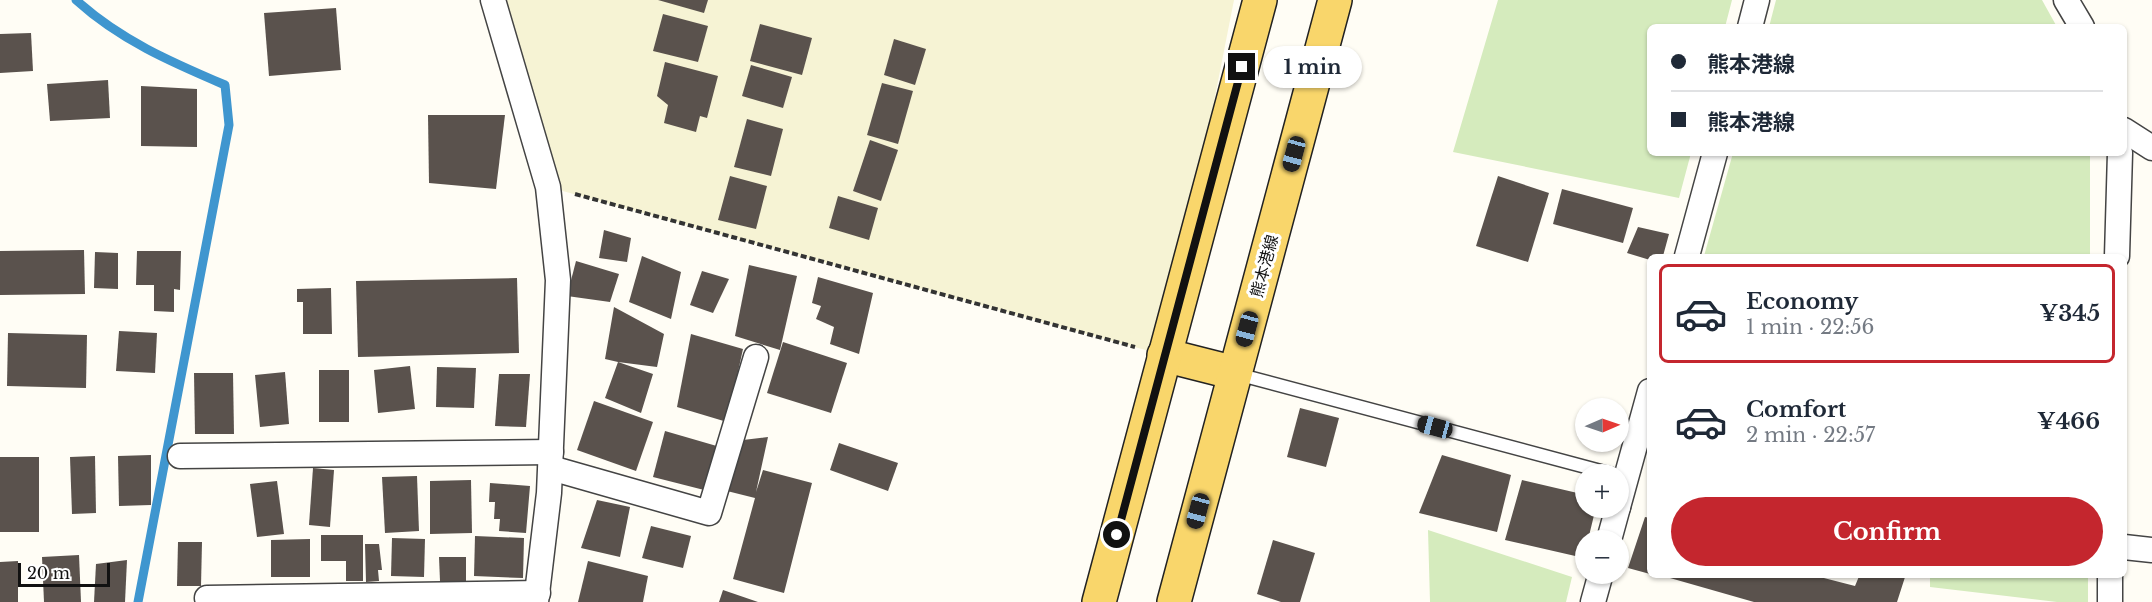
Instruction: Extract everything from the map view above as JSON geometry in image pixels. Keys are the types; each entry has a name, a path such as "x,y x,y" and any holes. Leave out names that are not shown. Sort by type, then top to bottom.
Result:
{"main road":[{"path":"1100,602 1260,0"},
{"name":"熊本港線","path":"1174,602 1335,0"},
{"path":"1164,355 1235,373"}],"street":[{"path":"207,598 537,598 551,460 558,280 548,187 493,0"},
{"path":"1751,24 1757,0"},
{"path":"2066,0 2080,24"},
{"path":"2127,132 2152,148"},
{"path":"1688,254 1714,156"},
{"path":"2117,254 2120,156"},
{"path":"180,456 551,460 709,513 756,357"},
{"path":"1623,464 1647,399"},
{"path":"2127,547 2152,550"},
{"path":"2110,578 2110,602"},
{"path":"1593,602 1598,584"}],"lane":[{"path":"1235,373 1575,464"}],"path":[{"path":"548,187 1164,355"}],"shaded area":[{"path":"493,0 1234,0 1164,355 548,187"}],"green space":[{"path":"1498,0 1732,0 1726,24 1647,24 1647,156 1690,156 1679,198 1453,152"},
{"path":"1776,0 2042,0 2055,24 1770,24"},
{"path":"1732,156 2090,156 2090,254 1705,254"},
{"path":"1428,530 1572,577 1566,602 1430,602"},
{"path":"1930,578 2088,578 2088,602 2057,602 1930,587"}],"building":[{"path":"658,0 708,0 704,13"},
{"path":"336,8 341,70 269,76 264,13"},
{"path":"663,14 708,26 698,62 653,51"},
{"path":"760,24 812,38 802,75 750,61"},
{"path":"31,33 33,71 0,73 0,34"},
{"path":"894,39 926,49 915,85 884,75"},
{"path":"665,62 718,76 707,118 700,116 696,132 664,123 668,105 657,96"},
{"path":"751,65 792,77 783,108 742,96"},
{"path":"108,80 110,118 50,121 47,84"},
{"path":"882,83 913,91 898,144 867,135"},
{"path":"141,86 197,89 197,147 141,146"},
{"path":"428,115 505,115 496,189 429,183"},
{"path":"747,119 783,129 771,176 734,167"},
{"path":"870,140 898,150 881,201 853,191"},
{"path":"730,176 767,186 756,229 718,220"},
{"path":"1498,176 1549,193 1528,262 1476,246"},
{"path":"1562,189 1633,208 1623,243 1553,224"},
{"path":"838,196 878,208 869,240 829,228"},
{"path":"1638,227 1669,234 1664,254 1647,254 1647,259 1627,253"},
{"path":"604,230 631,238 627,262 599,258"},
{"path":"84,250 85,294 0,295 0,251"},
{"path":"137,251 181,251 180,290 174,289 174,312 154,311 154,285 136,285"},
{"path":"95,252 118,253 118,289 94,288"},
{"path":"642,256 681,272 671,319 629,302"},
{"path":"576,261 619,274 610,302 567,296"},
{"path":"749,265 797,276 780,350 735,336"},
{"path":"702,271 729,279 713,313 690,305"},
{"path":"818,277 873,293 859,354 830,344 834,327 816,319 821,306 812,303"},
{"path":"517,278 519,353 358,357 356,281"},
{"path":"331,288 332,334 303,334 303,302 297,302 297,289"},
{"path":"614,307 664,334 657,367 605,359"},
{"path":"119,331 157,333 155,373 116,371"},
{"path":"8,333 87,335 86,388 7,386"},
{"path":"691,334 743,349 727,422 677,407"},
{"path":"783,342 847,363 831,413 767,393"},
{"path":"618,362 653,374 641,413 605,398"},
{"path":"410,366 415,409 378,413 374,370"},
{"path":"437,367 476,368 474,408 436,407"},
{"path":"319,370 349,370 349,422 319,422"},
{"path":"285,372 289,424 260,427 255,375"},
{"path":"194,373 233,373 234,434 195,434"},
{"path":"499,374 530,374 526,427 495,426"},
{"path":"594,401 653,422 636,471 577,450"},
{"path":"1300,408 1339,418 1326,467 1287,457"},
{"path":"665,431 727,449 712,492 653,477"},
{"path":"768,437 756,492 763,470 812,483 784,593 733,579 755,498 723,490 743,440"},
{"path":"839,443 898,463 888,491 830,470"},
{"path":"151,455 151,505 119,506 118,456"},
{"path":"1442,455 1511,475 1497,532 1419,513"},
{"path":"95,456 96,513 72,514 70,457"},
{"path":"0,457 39,457 39,532 0,532"},
{"path":"313,468 334,470 330,527 309,525"},
{"path":"417,476 419,531 385,533 382,477"},
{"path":"471,480 472,533 430,534 430,481"},
{"path":"1522,480 1575,492 1575,518 1593,518 1590,530 1575,530 1575,556 1505,540"},
{"path":"277,481 284,534 257,537 250,484"},
{"path":"490,483 530,486 526,533 499,531 500,519 494,519 495,502 489,502"},
{"path":"597,500 630,507 620,557 581,548"},
{"path":"1645,517 1647,517 1647,573 1629,568"},
{"path":"651,526 691,536 683,568 642,558"},
{"path":"321,535 363,535 363,581 346,581 346,561 321,561"},
{"path":"475,536 524,538 523,578 474,576"},
{"path":"392,538 425,539 424,577 391,576"},
{"path":"310,539 310,577 271,577 271,540"},
{"path":"1273,540 1315,553 1300,602 1281,602 1257,594"},
{"path":"178,542 202,542 201,586 177,586"},
{"path":"365,544 379,544 382,570 378,570 379,581 366,582"},
{"path":"79,555 81,602 44,602 42,557"},
{"path":"439,557 466,557 466,581 440,581"},
{"path":"127,560 125,602 94,602 96,564"},
{"path":"18,561 18,602 0,602 0,562"},
{"path":"588,561 648,576 643,602 578,602"},
{"path":"1670,578 1824,578 1855,586 1858,578 1905,578 1897,602 1754,602"},
{"path":"723,590 758,602 719,602"}],"waterway":[{"path":"76,0 110,27 147,49 225,85 229,125 138,602"}],"route":[{"path":"1117,535 1242,67"}]}
